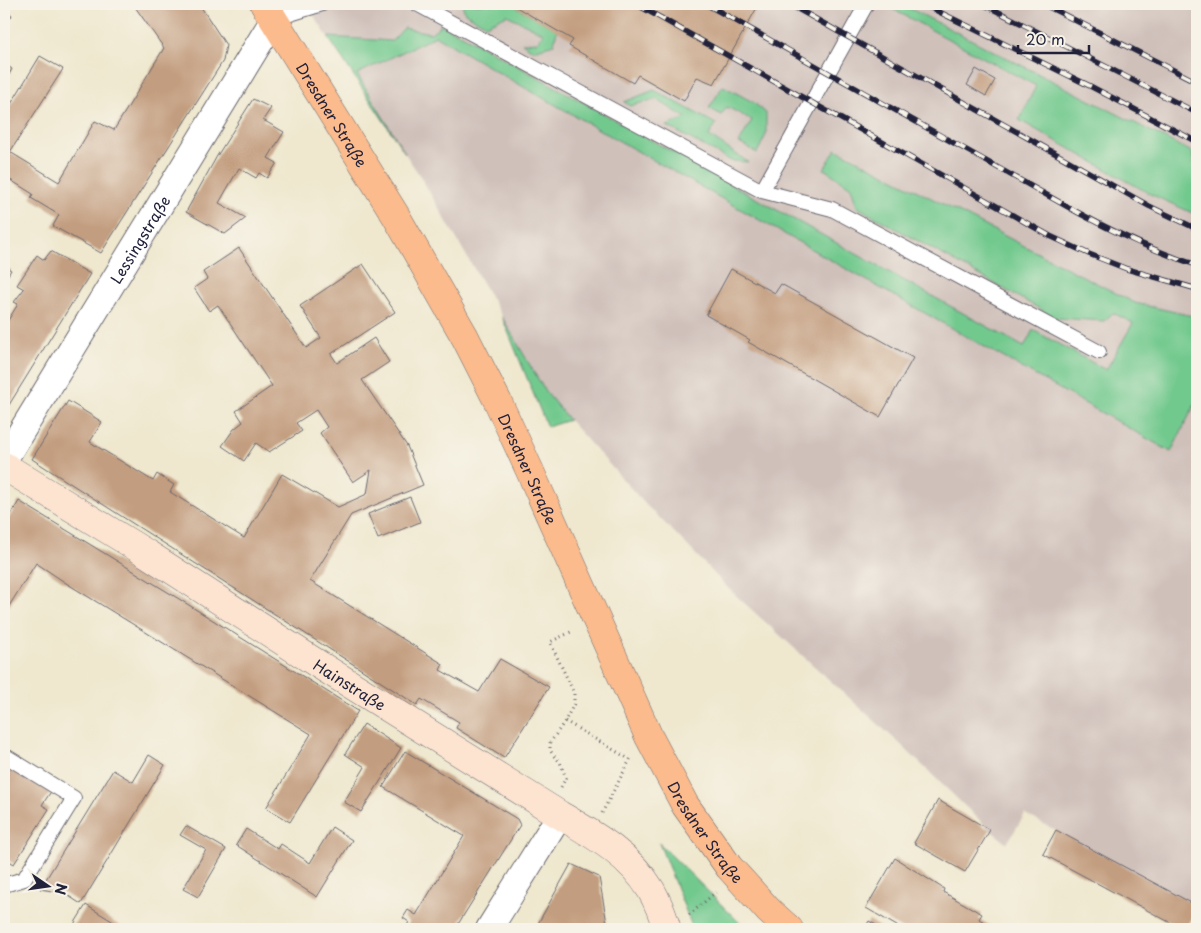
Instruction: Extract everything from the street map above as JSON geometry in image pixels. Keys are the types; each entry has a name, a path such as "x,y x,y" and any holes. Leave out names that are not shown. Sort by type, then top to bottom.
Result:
{"main road":[{"name":"Dresdner Straße","path":"269,12 396,216 465,337 529,469 649,737 685,805 723,860 770,912 789,929"}],"street":[{"name":"Lessingstraße","path":"4,460 269,12"},
{"name":"Hainstraße","path":"4,466 318,664 592,833 633,866 676,923"},
{"path":"489,929 560,815"}],"lane":[{"path":"269,12 322,4"},
{"path":"425,5 762,191 832,209 1099,352"},
{"path":"762,191 866,5"},
{"path":"4,755 74,798 24,879 4,885"}],"path":[{"path":"550,642 574,693 574,704 550,743 550,750 560,762 566,778"},
{"path":"564,722 630,759"},
{"path":"592,833 630,759 649,737"},
{"path":"676,923 722,887"}],"shaded area":[{"path":"306,4 1197,4 1197,906 1025,814 1007,843 990,830 898,742 730,590 647,506 545,391 422,179"}],"green space":[{"path":"462,4 511,4 557,30 554,44 533,50 522,43 538,42 543,33 507,15 486,25 465,13"},
{"path":"883,4 901,4 1192,152 1194,170 1197,172 1197,215 1150,194 1019,120 1036,86"},
{"path":"441,25 1024,347 1033,330 1106,370 1133,323 1113,313 1104,321 1056,318 857,207 851,187 824,169 836,149 1135,303 1197,317 1197,400 1171,452 436,36 357,74 405,153 328,37 392,41 404,28 431,33"},
{"path":"723,86 753,102 766,113 766,135 757,153 739,143 752,120 727,107 721,115 709,108"},
{"path":"654,90 716,124 709,136 748,162 731,161 667,126 686,118 656,99 630,106 624,102"},
{"path":"502,317 545,391 569,420 547,427"},
{"path":"659,843 746,929 693,929"}],"building":[{"path":"133,4 199,4 226,45 223,61 101,253 53,226 59,215 31,198 33,194 4,176 4,106 8,109 40,56 63,69 10,152 59,182 95,121 114,130 164,48"},
{"path":"511,4 759,4 714,84 697,77 684,101 638,75 633,83 569,46 573,40"},
{"path":"4,10 12,15 4,29"},
{"path":"4,63 12,69 4,83"},
{"path":"976,69 995,80 986,96 967,85"},
{"path":"253,99 271,108 263,120 284,132 268,158 277,163 267,178 259,173 256,178 239,168 219,203 246,218 225,234 186,212 217,156"},
{"path":"239,248 306,348 321,338 300,306 363,264 395,312 331,354 337,363 374,338 389,362 362,380 407,446 423,485 351,515 310,581 443,664 440,670 479,692 500,659 549,687 504,758 456,728 459,722 421,699 417,705 32,459 68,401 102,422 90,442 153,481 157,474 174,485 170,492 244,538 282,474 338,507 367,494 371,470 353,482 320,433 327,427 316,410 296,423 302,431 269,452 256,443 244,461 222,446 234,429 243,422 236,411 272,386 218,305 209,311 194,288 207,279 203,272"},
{"path":"51,251 90,274 4,413 4,327 18,304 14,302 24,289 17,285 37,255 44,260"},
{"path":"4,266 11,270 4,282"},
{"path":"731,269 775,293 781,284 913,358 880,417 748,342 750,340 706,315"},
{"path":"410,497 420,522 378,539 368,514"},
{"path":"19,501 358,711 290,822 266,808 311,734 36,563 4,614 4,526"},
{"path":"364,724 401,748 361,812 344,802 365,767 345,754"},
{"path":"405,751 517,819 520,825 455,929 405,929 409,922 403,918 408,910 416,915 464,836 383,787"},
{"path":"149,755 165,765 81,904 64,893 40,889 113,770 133,782"},
{"path":"4,760 52,790 42,805 49,809 14,864 8,860 4,867"},
{"path":"938,800 990,830 965,872 914,843"},
{"path":"186,826 226,849 198,897 183,889 206,850 180,835"},
{"path":"332,827 352,840 317,897 236,845 246,829 278,849 281,844 310,863"},
{"path":"1056,830 1197,906 1186,929 1182,929 1043,854"},
{"path":"895,858 944,889 943,892 982,914 979,919 996,929 902,929 866,908"},
{"path":"571,864 599,877 608,929 535,929"},
{"path":"86,905 125,929 71,929"},
{"path":"869,921 883,929 864,929"}],"railway":[{"path":"636,4 1050,236 1127,269 1197,289"},
{"path":"706,4 1077,212 1136,242 1197,265"},
{"path":"789,4 1149,206 1197,229"},
{"path":"923,4 1090,86 1197,142"},
{"path":"983,4 1197,113"},
{"path":"1043,4 1197,82"}]}
